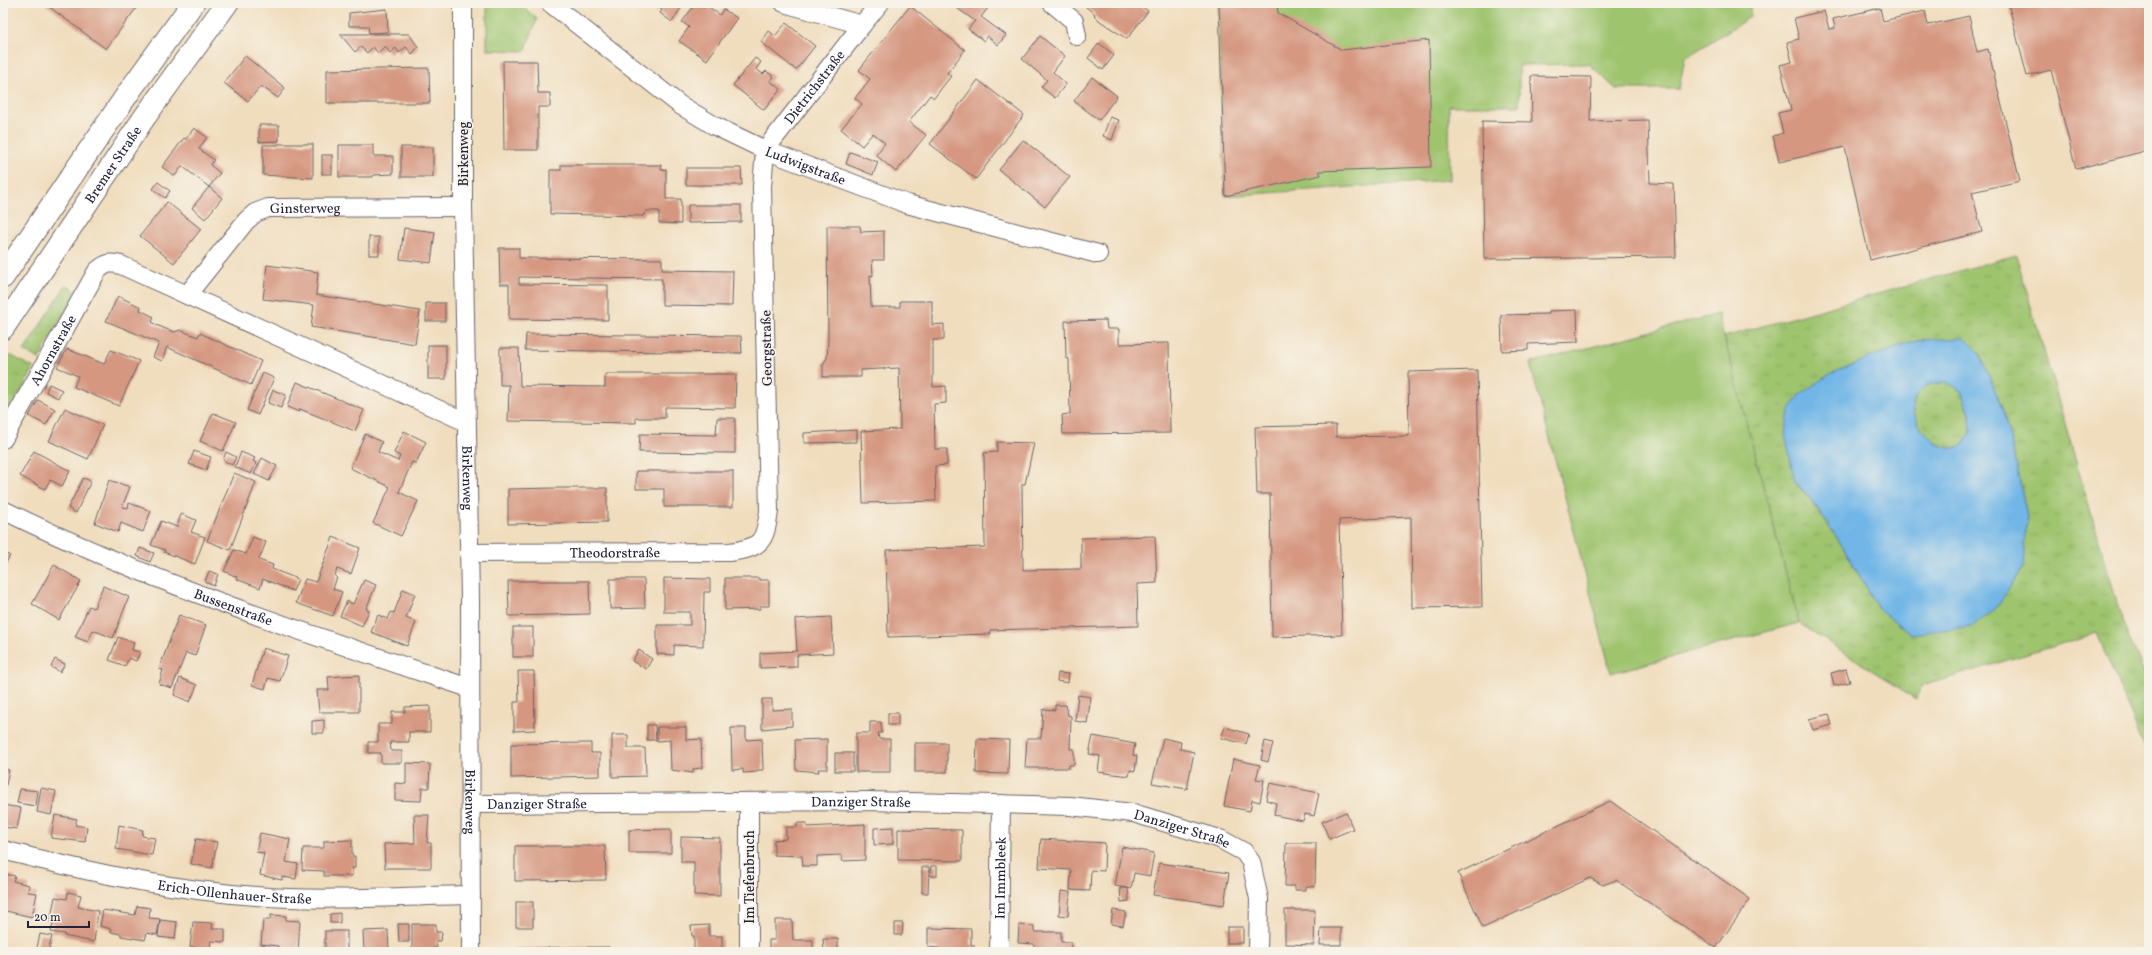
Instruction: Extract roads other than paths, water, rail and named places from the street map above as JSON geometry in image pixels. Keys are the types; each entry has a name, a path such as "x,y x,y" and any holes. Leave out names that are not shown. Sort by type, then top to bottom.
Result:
{"main road":[{"name":"Bremer Straße","path":"3,277 131,90 193,3"},
{"name":"Bremer Straße","path":"3,328 144,118 227,3"}],"street":[{"name":"Birkenweg","path":"463,3 463,207 469,553 471,952"},
{"name":"Ludwigstraße","path":"550,3 680,105 699,118 766,150 907,204 1098,254"},
{"path":"784,3 862,25"},
{"name":"Dietrichstraße","path":"766,150 880,3"},
{"path":"1052,3 1074,21 1077,36"},
{"name":"Georgstraße","path":"759,544 767,529 769,511 762,187 766,150"},
{"name":"Ginsterweg","path":"187,295 246,221 256,213 268,208 463,207"},
{"name":"Ahornstraße","path":"3,439 97,271 106,263 121,265 187,295"},
{"path":"187,295 466,422"},
{"name":"Bussenstraße","path":"3,510 123,565 247,613 469,688"},
{"name":"Theodorstraße","path":"469,553 729,552 745,550 759,544"},
{"name":"Danziger Straße","path":"471,804 868,801 1098,808 1133,813 1220,839 1244,852 1251,862 1259,898 1258,952"},
{"name":"Im Tiefenbruch","path":"748,952 749,803"},
{"name":"Im Immbleek","path":"999,952 1001,804"},
{"name":"Erich-Ollenhauer-Straße","path":"3,850 77,869 132,880 256,896 350,898 471,894"}],"water":[{"path":"1964,338 1980,354 2002,407 2017,467 2027,517 2024,567 1996,608 1972,626 1912,634 1880,611 1843,547 1811,499 1795,482 1785,434 1789,412 1799,395 1830,374 1873,356 1919,340","holes":["1947,382 1961,391 1970,414 1971,433 1960,447 1948,448 1930,438 1923,430 1917,421 1914,412 1914,402 1918,394 1926,386 1931,384"]}]}
